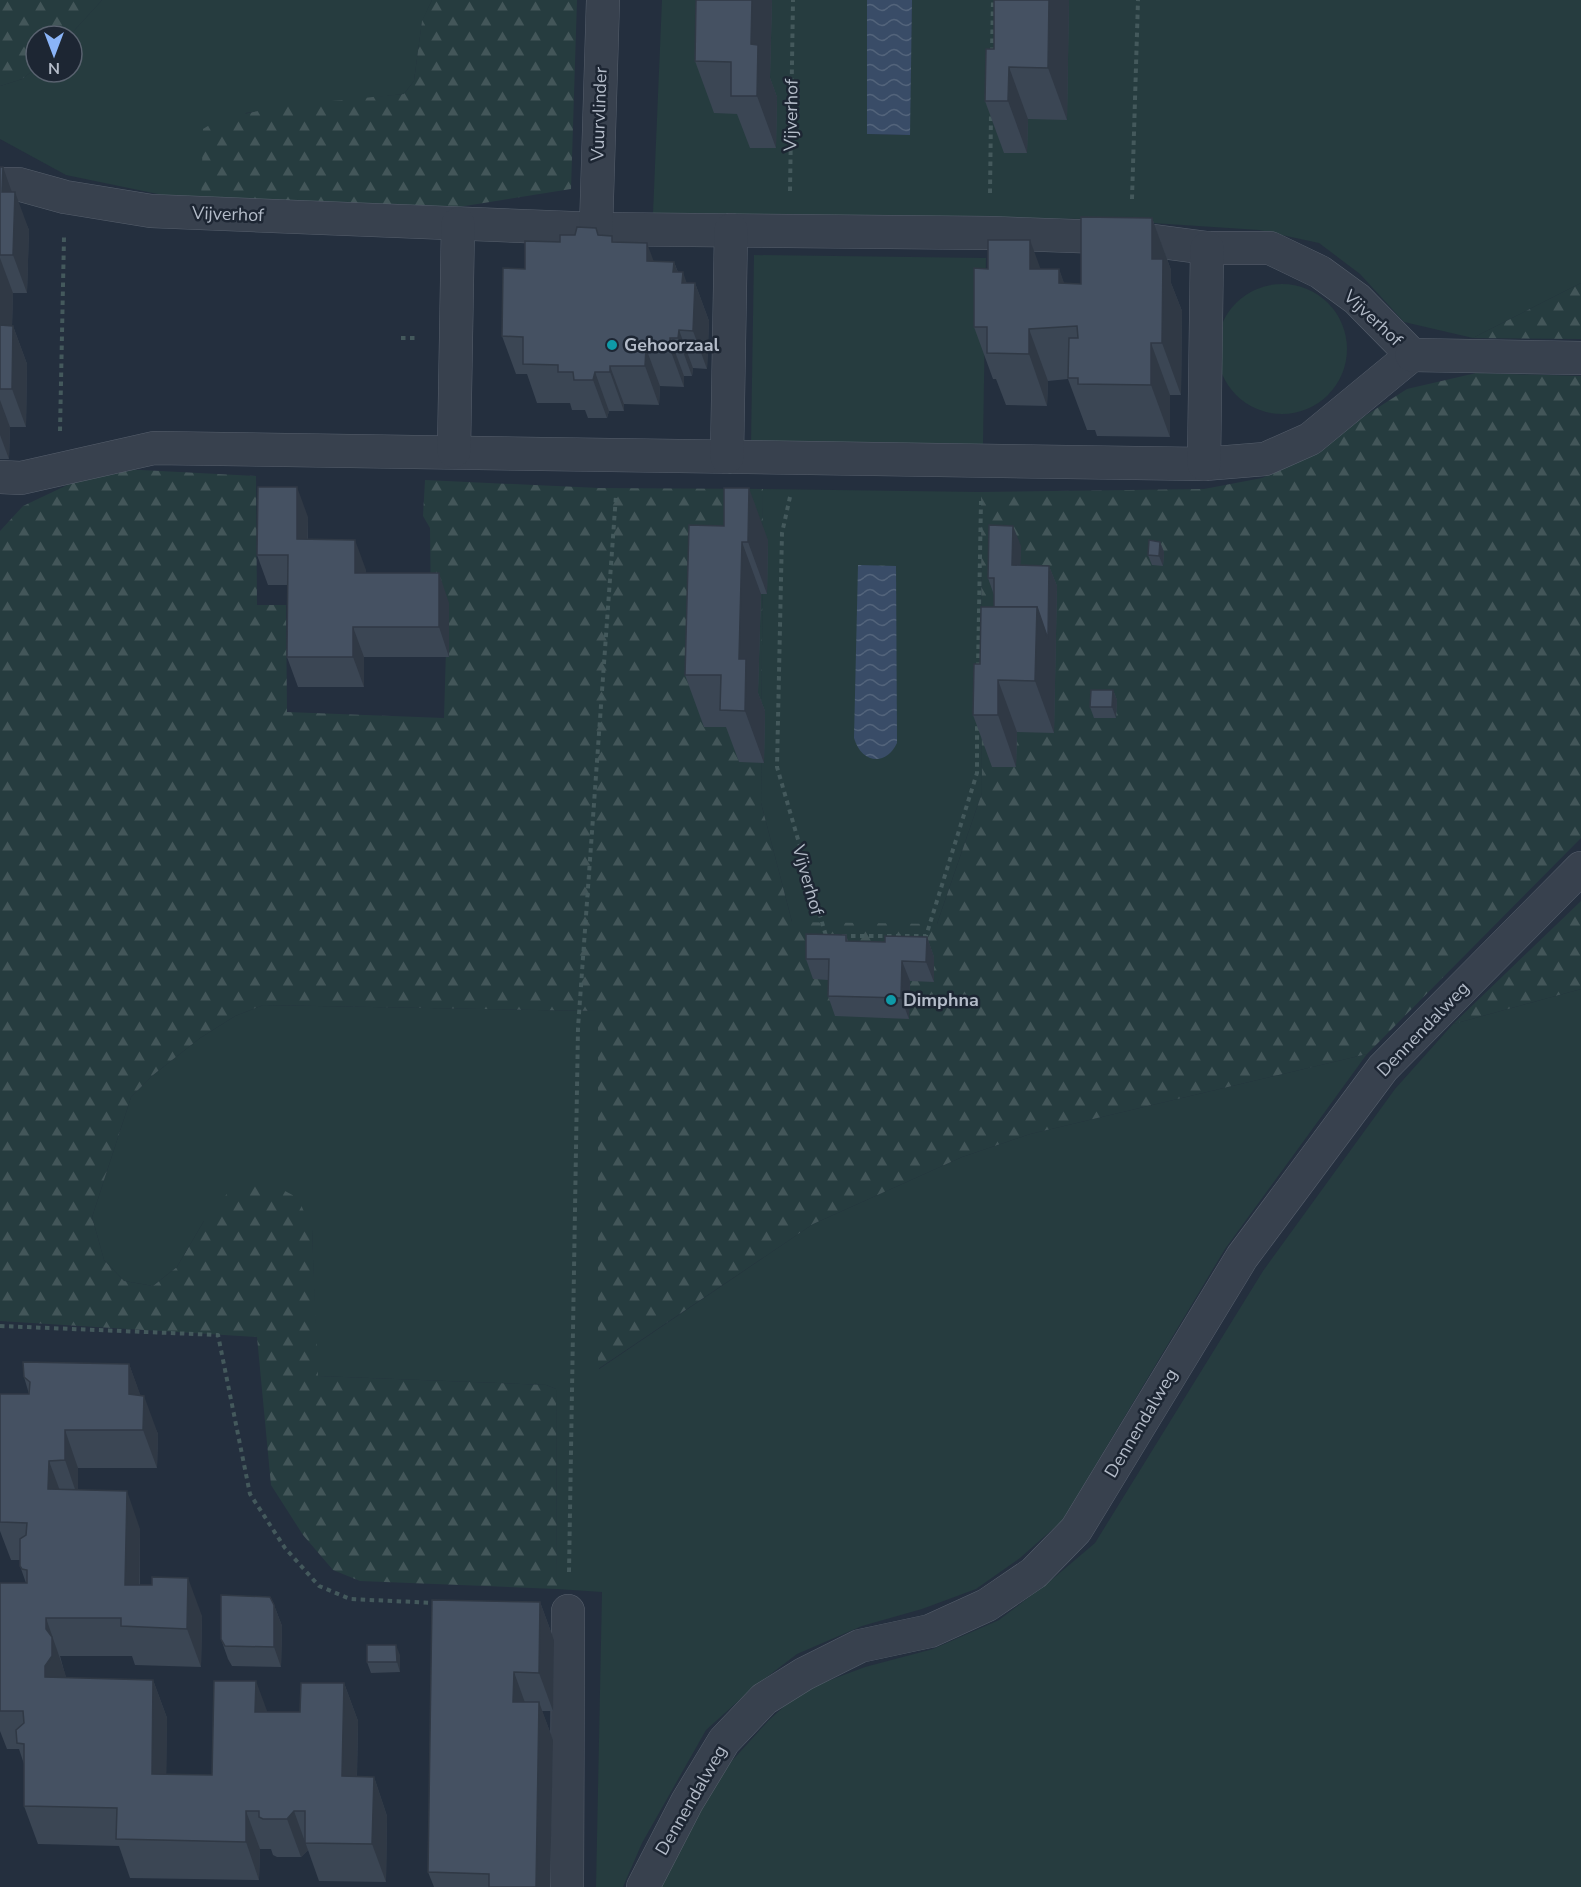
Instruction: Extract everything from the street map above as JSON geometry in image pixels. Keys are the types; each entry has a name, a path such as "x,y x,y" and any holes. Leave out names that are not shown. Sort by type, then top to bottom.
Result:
{"lane":[{"name":"Vuurvlinder","path":"596,229 603,0"},
{"name":"Vijverhof","path":"0,184 18,184 64,197 151,211 596,229 990,233 1131,238 1207,248 1270,248 1320,272 1357,299 1412,355 1310,439 1265,459 1204,464 154,448 21,478 0,477"},
{"path":"454,451 458,224"},
{"path":"727,457 731,230"},
{"path":"1204,464 1207,248"},
{"path":"1412,355 1581,358"},
{"name":"Dennendalweg","path":"643,1887 687,1802 724,1741 764,1699 804,1674 860,1646 930,1631 987,1605 1034,1573 1076,1530 1242,1257 1383,1068 1581,868"},
{"path":"567,1887 568,1611"}],"path":[{"name":"Vijverhof","path":"789,231 793,0"},
{"path":"992,58 993,0"},
{"path":"1131,238 1137,0"},
{"path":"990,233 991,105"},
{"path":"59,470 64,197"},
{"path":"568,1611 578,1028 619,456"},
{"name":"Vijverhof","path":"799,459 782,533 777,767 824,936 926,936 976,772 977,713"},
{"path":"978,677 981,461"},
{"path":"0,1326 218,1335 250,1494 285,1548 319,1586 350,1599 442,1604"}],"green space":[{"path":"0,0 102,0 80,24 24,24 24,77 0,86"},
{"path":"102,0 432,0 422,22 414,81 404,94 246,113 201,203 66,175 0,139 0,86 24,77 24,84 84,84 84,24 80,24"},
{"path":"432,0 577,0 571,189 434,211 201,203 203,129 219,121 269,109 404,94 414,81 422,21"},
{"path":"662,0 867,0 867,134 909,135 912,0 1581,0 1581,283 1473,338 1404,322 1360,274 1319,243 1259,230 1091,219 653,213"},
{"path":"754,255 986,258 983,444 751,441"},
{"path":"1581,283 1581,339 1473,338"},
{"path":"1282,284 1307,289 1328,303 1342,324 1347,349 1342,374 1328,395 1307,409 1282,414 1257,409 1236,395 1222,374 1217,349 1222,324 1236,303 1257,289"},
{"path":"1476,373 1581,376 1581,838 1367,1054 1030,1134 962,1157 813,1224 598,1369 598,1011 263,1005 235,1016 200,1038 153,1075 131,1097 92,1217 104,1260 124,1281 153,1286 177,1267 204,1221 231,1189 272,1184 298,1198 312,1230 318,1376 546,1385 556,1389 557,1589 360,1581 333,1570 303,1535 271,1485 257,1337 0,1321 0,531 23,506 80,479 122,469 256,476 257,605 286,605 287,712 444,718 447,615 431,615 430,528 423,516 425,480 599,488 763,489 761,803 792,922 937,924 982,793 981,492 1204,489 1262,478 1319,451 1357,421 1407,389"},
{"path":"763,489 981,492 982,793 937,924 921,1037 792,922 761,803"},
{"path":"1580,902 1581,989 1453,1024"},
{"path":"1581,989 1581,1887 661,1887 698,1814 730,1763 768,1721 801,1691 865,1667 933,1649 999,1620 1095,1543 1263,1271 1395,1089 1453,1024"},
{"path":"263,1005 598,1011 599,1369 813,1224 962,1157 1030,1134 1367,1054 1225,1249 1062,1521 1020,1558 976,1589 922,1609 862,1626 797,1654 755,1686 706,1730 642,1843 623,1887 596,1887 602,1592 557,1589 556,1389 546,1385 317,1376 312,1230 204,1221 177,1267 153,1286 124,1281 104,1260 92,1217 131,1097 153,1075 200,1038 235,1016"}],"water":[{"path":"867,0 912,0 910,135 867,134"},
{"path":"858,565 896,566 897,743 887,756 880,759 868,757 862,753 854,738"}],"building":[{"path":"696,0 752,0 751,44 758,45 757,96 731,96 731,62 695,61"},
{"path":"994,0 1049,0 1048,68 1009,67 1008,101 985,101 986,49 994,49"},
{"path":"0,167 3,167 2,192 15,192 13,255 0,255"},
{"path":"1081,217 1152,218 1152,259 1163,259 1162,343 1151,343 1151,385 1078,384 1078,378 1068,378 1069,338 1078,338 1077,326 1029,329 1029,354 987,353 987,327 974,327 974,268 988,269 988,240 1030,240 1030,269 1059,269 1059,283 1081,284"},
{"name":"Gehoorzaal","path":"577,227 596,228 598,235 612,236 612,242 647,243 647,261 674,262 673,272 683,272 682,283 695,283 693,331 679,330 678,338 670,338 670,349 646,348 645,366 610,366 610,372 595,372 593,380 574,380 573,372 558,372 558,365 523,364 523,337 502,336 503,268 525,269 525,241 560,242 560,235 575,235"},
{"path":"0,325 13,326 12,389 0,389"},
{"path":"258,487 297,487 297,539 355,540 355,573 439,573 439,627 353,627 353,657 287,657 288,555 257,555"},
{"path":"724,488 749,488 748,542 742,542 739,659 746,659 745,711 720,710 721,675 685,675 689,525 724,526"},
{"path":"989,525 1013,526 1012,565 1049,566 1048,639 1037,607 994,607 994,578 988,578"},
{"path":"1149,540 1160,542 1159,556 1148,555"},
{"path":"981,607 1037,607 1035,681 998,680 998,715 973,715 974,664 980,664"},
{"path":"1091,690 1113,690 1112,707 1090,707"},
{"path":"806,934 846,935 846,941 885,942 885,936 927,937 926,962 902,961 901,998 828,996 829,959 806,959"},
{"path":"23,1362 129,1364 129,1394 144,1396 143,1430 65,1430 65,1460 49,1461 48,1489 127,1491 125,1585 152,1585 152,1577 188,1578 187,1629 121,1626 121,1618 46,1618 46,1629 52,1637 52,1656 45,1666 45,1677 153,1680 152,1774 212,1775 214,1681 256,1681 255,1712 300,1712 301,1683 344,1683 342,1776 374,1777 372,1844 305,1843 305,1811 294,1811 287,1819 263,1819 259,1817 259,1811 246,1811 246,1842 116,1839 117,1808 24,1806 24,1744 17,1743 16,1730 24,1723 23,1711 0,1711 0,1583 27,1583 27,1570 20,1566 20,1539 26,1535 27,1523 0,1522 0,1394 29,1394 30,1382 24,1377"},
{"path":"221,1595 270,1597 274,1605 274,1647 225,1646 221,1639"},
{"path":"432,1600 540,1602 539,1673 514,1672 513,1702 539,1702 536,1887 489,1887 489,1874 428,1872"},
{"path":"367,1645 396,1645 397,1662 367,1662"}],"place":[{"name":"Gehoorzaal","path":"612,345"},
{"name":"Dimphna","path":"891,1000"}]}
